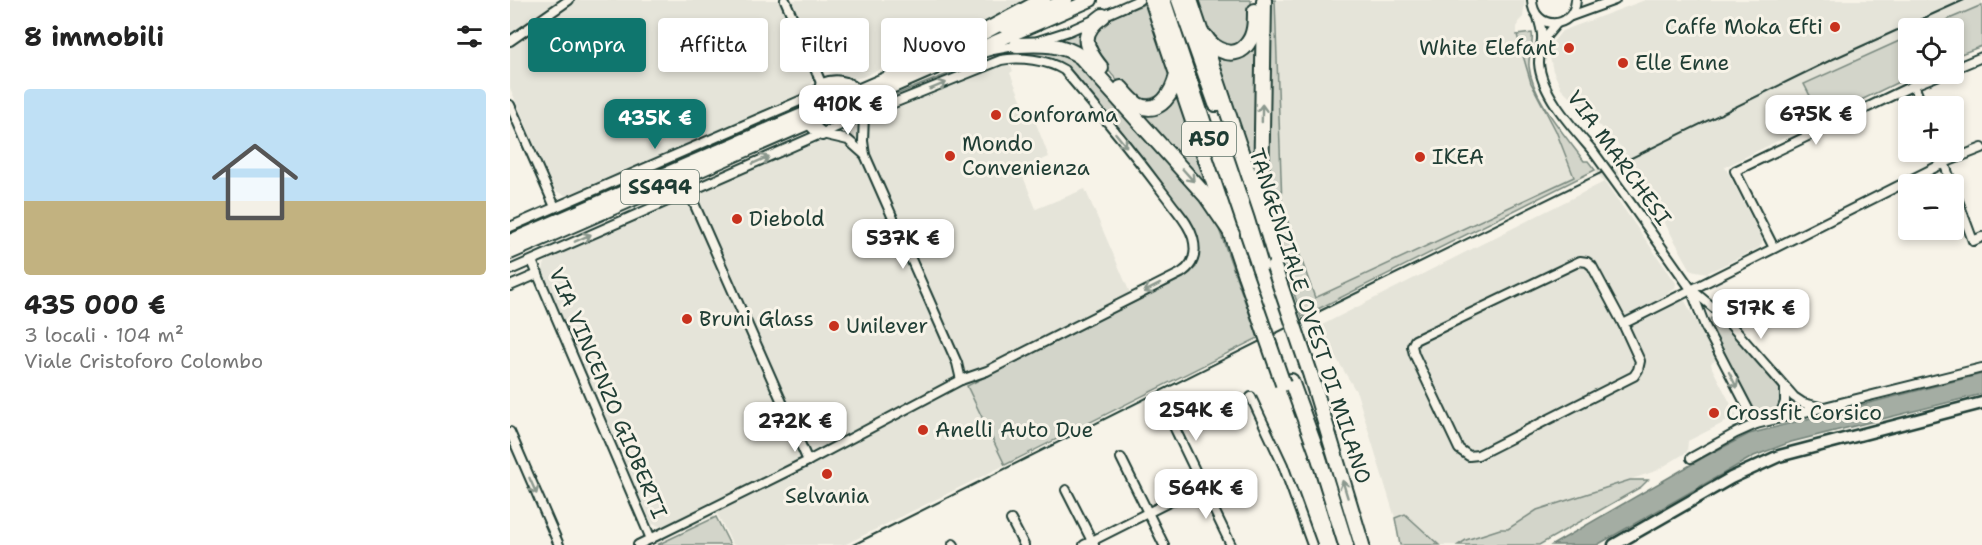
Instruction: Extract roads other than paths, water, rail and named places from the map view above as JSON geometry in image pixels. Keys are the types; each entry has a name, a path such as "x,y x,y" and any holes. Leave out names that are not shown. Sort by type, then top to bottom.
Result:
{"highway":[{"path":"987,33 1043,0"},
{"name":"TANGENZIALE OVEST DI MILANO","path":"1179,0 1276,267 1362,545"},
{"path":"1190,0 1262,214 1276,267"},
{"path":"1200,27 1216,49 1229,52 1239,51 1248,44 1253,31 1255,0"},
{"path":"1262,214 1264,0"},
{"path":"1159,3 1178,75 1232,234 1250,275"},
{"name":"TANGENZIALE OVEST DI MILANO","path":"1159,3 1300,426 1319,458 1346,545"},
{"path":"1103,16 1088,31 1088,49 1104,70 1136,103 1150,107 1165,101 1178,75"},
{"path":"1015,52 1055,45 1066,48 1081,57 1206,196 1232,234"}],"main road":[{"name":"SS494","path":"987,38 1066,0"},
{"name":"SS494","path":"987,41 1091,0"},
{"name":"SS494","path":"510,241 913,72"},
{"path":"822,85 837,81 845,82 860,95 864,115"},
{"path":"811,96 809,117 817,131 822,134"},
{"name":"SS494","path":"510,253 809,117"},
{"path":"1614,545 1731,478 1779,456 1982,403"}],"street":[{"path":"510,41 569,0"},
{"path":"510,226 811,96 822,85 785,0"},
{"path":"510,270 864,115 1001,60 1139,0"},
{"name":"VIA MARCHESI","path":"1532,0 1533,9 1538,17 1542,41 1540,73 1546,85 1564,116 1592,150 1691,289 1705,326 1756,424"},
{"path":"1571,16 1576,0 1586,6 1596,7"},
{"path":"1542,41 1557,23 1615,0"},
{"path":"1538,17 1550,23 1557,23"},
{"path":"638,545 808,461 961,380 987,371 1189,267 1194,258 1194,246 1185,222 1065,72 1053,65 1015,52 987,51"},
{"path":"1964,64 1982,57"},
{"path":"1774,248 1735,171 1914,85 1918,96"},
{"path":"510,105 555,207"},
{"path":"864,115 865,155 957,363 961,380"},
{"path":"822,134 848,140 865,155"},
{"path":"1623,324 1944,163 1982,147"},
{"path":"1944,163 1948,174"},
{"path":"689,192 808,461"},
{"path":"1964,216 1973,241 1982,237"},
{"name":"VIA VINCENZO GIOBERTI","path":"532,261 651,539"},
{"path":"1580,261 1592,266 1623,324 1640,362 1634,376 1478,455 1469,456 1459,449 1412,346 1415,339 1580,261"},
{"path":"510,286 538,274"},
{"name":"VIA MARCHESI","path":"1691,289 1721,314 1784,388 1803,403 1822,408"},
{"path":"1691,458 1756,424 1982,368"},
{"path":"1779,418 1785,402 1784,388"},
{"path":"1251,397 1283,465 1312,545"},
{"path":"1166,410 1231,545"},
{"path":"510,432 559,545"},
{"path":"1121,458 1164,545"},
{"path":"1066,490 1090,544 1203,485"},
{"path":"1011,520 1024,545"}],"railway":[{"path":"853,545 1322,310 1831,60 1964,0"}],"place":[{"name":"Caffe Moka Efti","path":"1835,27"},
{"name":"White Elefant","path":"1569,48"},
{"name":"Elle Enne","path":"1623,63"},
{"name":"Conforama","path":"996,115"},
{"name":"Mondo Convenienza","path":"950,156"},
{"name":"IKEA","path":"1420,157"},
{"name":"Diebold","path":"737,219"},
{"name":"Bruni Glass","path":"687,319"},
{"name":"Unilever","path":"834,326"},
{"name":"Crossfit Corsico","path":"1714,413"},
{"name":"Anelli Auto Due","path":"923,430"},
{"name":"Selvania","path":"827,474"}]}
